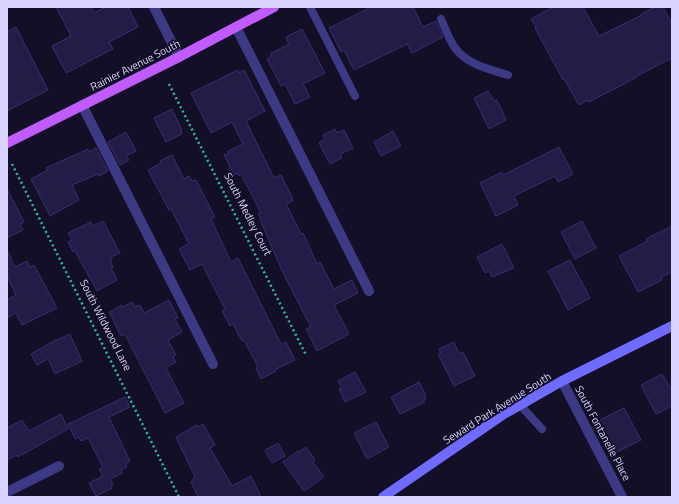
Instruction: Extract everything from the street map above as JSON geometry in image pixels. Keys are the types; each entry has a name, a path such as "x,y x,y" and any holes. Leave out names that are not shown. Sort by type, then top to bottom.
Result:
{"main road":[{"name":"Rainier Avenue South","path":"7,143 179,57 274,7"},
{"name":"Seward Park Avenue South","path":"383,497 504,414 562,381 671,330"}],"street":[{"path":"154,7 179,57"},
{"path":"236,27 369,291"},
{"path":"82,106 213,364"},
{"name":"South Fontanelle Place","path":"562,381 622,497"},
{"path":"7,492 59,466"}],"lane":[{"path":"310,7 355,96"},
{"path":"441,19 454,47 463,57 476,65 508,75"},
{"path":"520,406 542,430"}],"path":[{"name":"South Medley Court","path":"169,84 306,355"},
{"name":"South Wildwood Lane","path":"12,164 179,497"}],"building":[{"path":"56,7 91,7 94,13 106,7 128,7 138,27 109,42 113,49 66,73 52,46 71,36"},
{"path":"371,7 413,7 423,27 436,21 443,37 412,53 407,44 354,70 344,50 341,52 329,28"},
{"path":"553,7 583,7 599,36 655,7 663,7 672,24 672,58 589,102 588,100 579,105 564,79 563,80 531,19"},
{"path":"16,27 48,90 7,111 7,32"},
{"path":"302,29 325,73 303,84 310,97 295,104 285,84 281,86 267,59 272,56 270,54 289,44 286,37"},
{"path":"238,70 239,73 244,70 265,111 246,121 274,178 281,175 292,197 293,201 286,204 301,234 303,233 317,264 320,262 334,289 352,280 358,293 334,305 349,334 317,351 306,329 311,327 284,275 260,220 261,219 258,214 261,213 241,174 239,176 238,173 234,175 224,155 229,153 228,151 243,144 232,122 211,133 191,93"},
{"path":"488,91 494,101 497,100 506,120 489,129 474,98"},
{"path":"172,109 182,130 182,134 166,142 154,118"},
{"path":"335,129 337,133 344,130 353,148 340,154 342,158 330,164 319,143 325,139 323,135"},
{"path":"393,131 401,146 381,156 374,142"},
{"path":"126,132 136,151 126,156 129,160 120,165 108,142"},
{"path":"559,147 573,174 558,182 555,176 514,196 518,205 496,216 480,183 502,172 503,175"},
{"path":"96,148 108,171 99,176 98,174 72,185 79,200 50,216 31,179 48,170 46,168 88,149 89,152"},
{"path":"172,155 184,179 189,176 192,181 196,180 215,217 211,219 231,262 238,258 281,344 286,342 295,360 276,369 276,371 261,379 256,368 258,367 244,340 242,341 233,324 230,326 222,311 225,309 202,264 190,270 179,249 189,244 171,209 169,210 148,170 161,163 160,161"},
{"path":"7,189 24,222 20,224 23,230 7,238"},
{"path":"103,221 120,253 111,257 112,259 110,260 113,267 111,268 117,280 97,291 75,251 73,252 68,242 72,240 68,233 91,222 93,226"},
{"path":"582,221 596,248 575,259 561,232"},
{"path":"672,226 672,272 661,277 662,280 638,292 619,256 648,241 646,239"},
{"path":"502,244 514,268 492,277 489,271 485,273 477,257"},
{"path":"7,250 15,267 27,261 30,267 34,265 57,308 22,325 16,313 7,318 7,300 16,295 7,276"},
{"path":"570,260 590,298 568,310 548,271"},
{"path":"169,300 178,318 175,319 182,332 168,340 176,355 173,357 176,362 166,368 184,403 165,413 125,334 121,336 109,312 122,305 123,307 132,302 135,307 140,305 144,313"},
{"path":"70,334 82,361 55,374 48,359 37,365 31,354"},
{"path":"454,342 459,354 463,352 475,376 454,386 438,354 441,353 439,349"},
{"path":"355,372 366,392 345,402 339,389 342,388 338,381"},
{"path":"662,374 672,390 672,406 656,414 641,385"},
{"path":"419,382 426,395 426,399 423,400 425,402 400,414 391,397"},
{"path":"125,397 130,407 109,417 130,461 126,464 127,467 121,470 122,473 110,479 113,485 111,486 112,488 96,496 89,483 103,476 99,469 103,467 88,438 81,441 79,437 75,439 68,424"},
{"path":"624,408 641,440 613,454 596,422"},
{"path":"61,414 68,429 18,457 17,455 7,460 7,428 22,420 29,431"},
{"path":"376,422 389,447 367,459 354,433"},
{"path":"203,424 215,445 210,448 232,486 251,476 261,497 198,497 191,482 195,477 176,437 197,425 199,427"},
{"path":"278,443 285,456 272,463 265,450"},
{"path":"306,447 315,460 313,462 324,477 304,491 283,462"}]}
